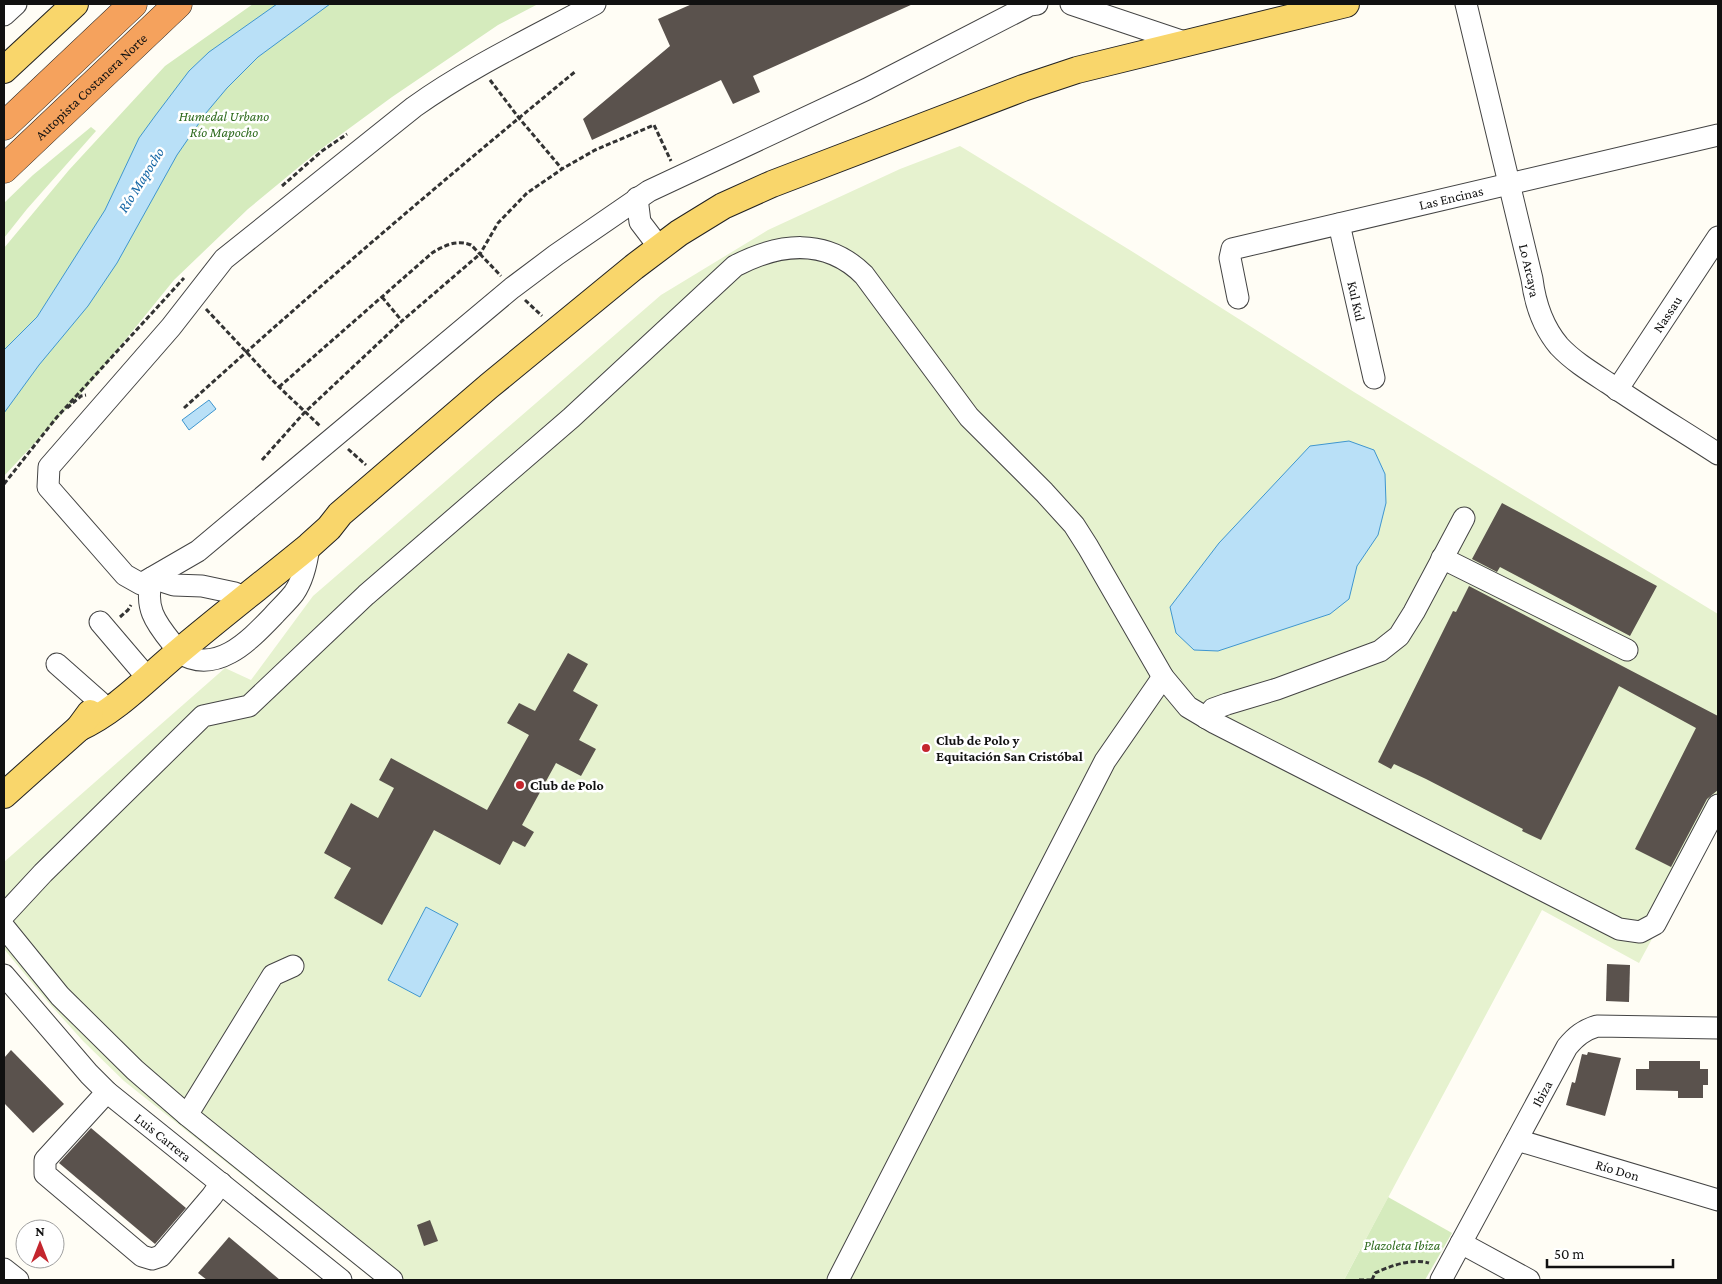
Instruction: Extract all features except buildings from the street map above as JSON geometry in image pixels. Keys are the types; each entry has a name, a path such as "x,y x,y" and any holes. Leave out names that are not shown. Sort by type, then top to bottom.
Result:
{"highway":[{"path":"4,126 133,4"},
{"name":"Autopista Costanera Norte","path":"4,169 178,4"},
{"path":"150,31 195,4"}],"main road":[{"path":"4,70 75,4"},
{"path":"4,795 79,728 100,702 140,669 175,648 309,546 329,528 340,514 504,374 659,247 723,206 782,180 1023,88 1077,70 1187,43 1286,12 1346,4"},
{"path":"79,728 110,710 235,593 318,525 340,514"}],"street":[{"path":"4,15 16,4"},
{"path":"235,593 202,586 146,581 125,575 48,487 49,468 195,298 224,258 434,93 479,66 595,4"},
{"path":"146,581 198,551 512,288 638,198 678,177 868,89 1030,5 1036,4"},
{"path":"1071,4 1187,43"},
{"name":"Lo Arcaya","path":"1466,4 1534,293 1542,319 1559,345 1570,356 1617,390 1718,454"},
{"name":"Las Encinas","path":"1238,298 1230,258 1232,249 1718,135"},
{"path":"638,198 640,222 659,247"},
{"name":"Kul Kul","path":"1339,224 1374,378"},
{"name":"Nassau","path":"1617,390 1718,238"},
{"path":"4,915 43,873 203,716 249,706 366,595 571,418 735,266 774,250 791,247 808,247 837,256 853,264 864,275 969,417 1074,525 1163,677 1188,707 1206,718 1619,929 1640,932 1654,924 1718,805"},
{"path":"1206,718 1213,709 1277,689 1380,651 1399,636 1414,612 1464,518"},
{"path":"146,581 155,621 175,648 188,658 198,661 208,660 234,651 257,632 294,593 305,567 309,546"},
{"path":"1442,558 1627,650"},
{"path":"103,626 140,669"},
{"path":"57,664 100,702"},
{"path":"838,1280 1105,761 1163,677"},
{"path":"4,926 60,996 135,1070 187,1115 392,1280"},
{"path":"187,1115 273,975 292,966"},
{"name":"Luis Carrera","path":"4,975 89,1074 107,1092 341,1280"},
{"name":"Ibiza","path":"1443,1277 1567,1046 1585,1030 1597,1026 1718,1028"},
{"path":"107,1092 45,1160 45,1174 142,1256 152,1259 161,1256 221,1183"},
{"name":"Río Don","path":"1517,1140 1718,1200"},
{"path":"1461,1244 1529,1280"},
{"path":"4,1269 18,1280"}],"path":[{"path":"479,66 562,169"},
{"path":"184,408 246,352 576,70"},
{"path":"262,460 304,413 402,321 480,254 498,223 527,193 562,169 594,150 654,125 678,177"},
{"path":"279,387 432,253 446,245 457,243 470,245 480,254"},
{"path":"382,297 402,321"},
{"path":"195,298 304,413 382,478"},
{"path":"103,626 128,610 146,581"},
{"path":"1358,1280 1372,1280 1375,1273 1385,1268 1419,1260 1429,1263 1443,1277"}],"green space":[{"name":"Humedal Urbano Río Mapocho","path":"253,4 538,4 498,25 392,97 317,152 248,209 174,280 87,387 4,476 4,248 69,170 165,66"},
{"path":"91,127 96,131 4,238 4,203 33,175"},
{"name":"Club de Polo y Equitación San Cristóbal","path":"960,146 1133,252 1354,392 1718,614 1718,816 1639,963 1542,910 1344,1280 374,1280 124,1081 83,1041 48,1002 4,949 4,862 225,668 251,680 313,596 661,295 768,230 900,169"},
{"name":"Plazoleta Ibiza","path":"1388,1197 1452,1233 1425,1280 1344,1280"}],"water":[{"name":"Río Mapocho","path":"277,4 330,4 258,57 227,88 206,113 177,155 117,263 88,306 39,365 4,413 4,350 37,317 105,210 139,138 189,71 209,52"},
{"path":"209,400 216,409 189,430 182,420"},
{"path":"1349,441 1374,450 1385,474 1386,503 1378,535 1357,566 1349,599 1330,614 1218,651 1194,650 1176,633 1170,607 1219,543 1310,446"},
{"path":"426,907 458,924 420,997 388,980"}],"place":[{"name":"Club de Polo y Equitación San Cristóbal","path":"926,748"},
{"name":"Club de Polo","path":"520,785"}]}
